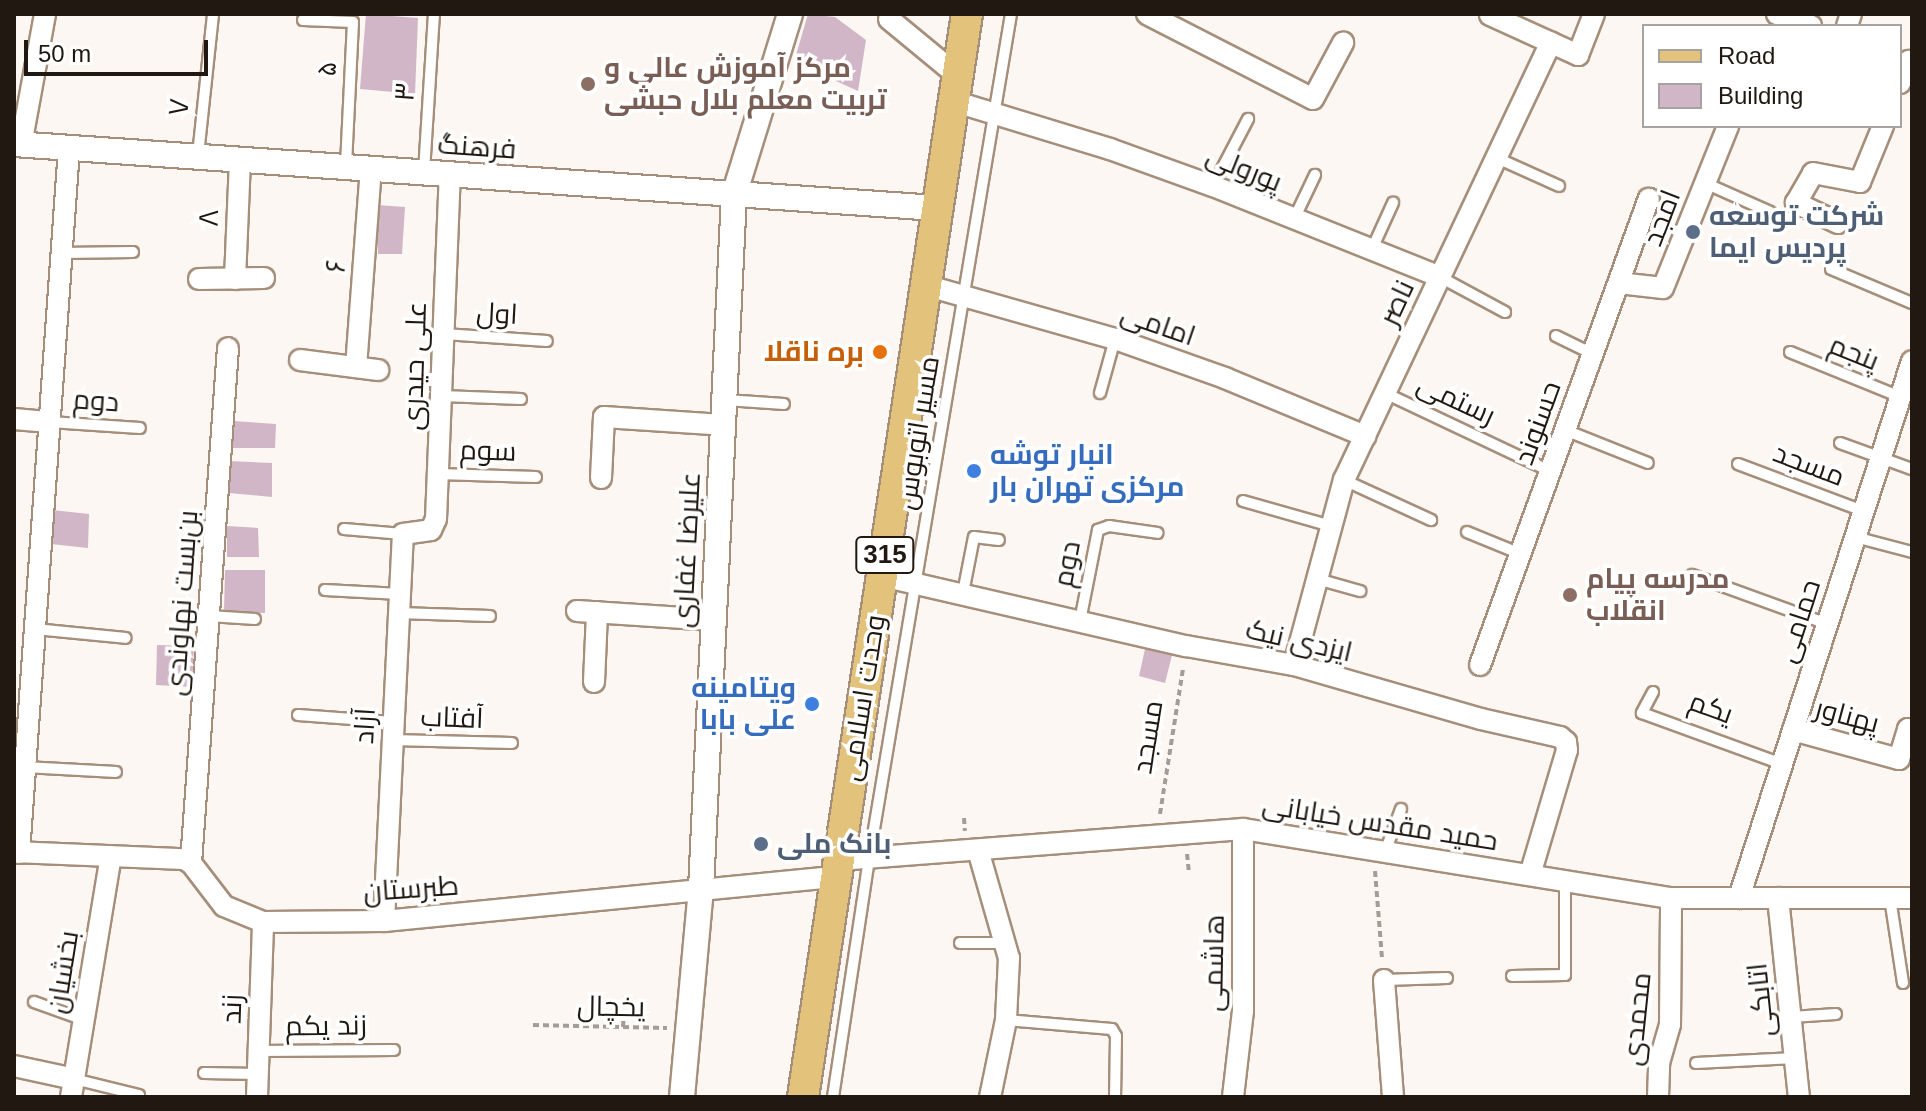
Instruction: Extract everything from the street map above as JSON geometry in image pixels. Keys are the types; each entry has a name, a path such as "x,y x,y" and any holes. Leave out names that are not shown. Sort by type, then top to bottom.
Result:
{"main road":[{"name":"وحدت اسلامی","path":"803,1097 967,14"}],"street":[{"path":"18,144 45,14"},
{"name":"علیرضا غفاری","path":"682,1097 701,889 734,195 790,14"},
{"path":"1147,14 1313,99 1343,43"},
{"path":"1490,15 1578,55 1594,14"},
{"path":"1774,14 1805,24"},
{"path":"889,19 955,88"},
{"name":"ناصر","path":"1294,665 1344,480 1551,43"},
{"name":"پورولی","path":"955,88 995,114 1110,149 1213,186 1440,277"},
{"name":"امجد","path":"1619,283 1663,288 1727,128"},
{"path":"1838,223 1796,203 1813,173 1860,182 1882,128"},
{"name":"فرهنگ","path":"18,144 937,208"},
{"path":"69,148 35,629 23,672 25,767 16,852 176,859 191,863"},
{"name":"۸","path":"235,279 240,160"},
{"name":"۶","path":"356,367 371,169"},
{"name":"علی حیدری","path":"403,534 431,530 436,519 450,175"},
{"name":"حسنوند","path":"1480,665 1649,199"},
{"path":"199,279 264,278"},
{"name":"امامی","path":"925,285 1115,339 1225,378 1365,436"},
{"name":"بن‌بست نهاوندی","path":"191,863 228,348"},
{"path":"300,360 378,370"},
{"name":"حمامی","path":"1739,898 1912,361"},
{"path":"601,478 604,417 723,425"},
{"path":"14,419 50,422"},
{"name":"آزاد","path":"384,921 403,534"},
{"name":"ایزدی نیک","path":"882,576 1186,646 1294,665 1481,719 1560,737 1566,742 1530,875"},
{"path":"594,682 587,611 714,620"},
{"name":"پهناور","path":"1793,730 1899,759 1908,729 1912,730"},
{"name":"حمید مقدس خیابانی","path":"838,868 869,859 1243,829 1671,898 1912,898"},
{"name":"هاشمی","path":"1233,1097 1243,1011 1243,829"},
{"path":"978,850 1009,958 1006,1020 990,1097"},
{"name":"بخشیان","path":"72,1088 111,856"},
{"name":"طبرستان","path":"191,863 224,906 263,922 384,921 701,889 838,868"},
{"name":"محمدی","path":"1658,1097 1659,1063 1670,1025 1671,898"},
{"name":"اتابکی","path":"1778,898 1799,1097"},
{"name":"زند","path":"257,1097 263,922"},
{"path":"1384,980 1393,1097"},
{"path":"14,1066 72,1088"}],"lane":[{"name":"۷","path":"197,157 213,14"},
{"name":"۳","path":"424,173 434,14"},
{"name":"مسیر اتوبوس","path":"833,1097 869,859 1011,14"},
{"name":"۵","path":"303,20 353,22 346,167"},
{"path":"1213,186 1248,119"},
{"path":"1497,158 1559,186"},
{"path":"1294,219 1315,175"},
{"path":"1705,183 1770,212"},
{"path":"1372,249 1393,203"},
{"path":"62,253 133,252"},
{"path":"1831,269 1912,303"},
{"name":"پورولی","path":"1440,277 1505,312"},
{"name":"اول","path":"444,334 547,341"},
{"path":"1556,336 1593,354"},
{"path":"1100,393 1115,339"},
{"name":"پنجم","path":"1790,352 1900,397"},
{"name":"رستمی","path":"1385,393 1550,471"},
{"path":"442,396 521,399"},
{"path":"724,400 784,404"},
{"name":"دوم","path":"50,422 140,428"},
{"path":"1565,430 1648,463"},
{"path":"1840,443 1912,469"},
{"name":"مسجد","path":"1738,464 1863,511"},
{"name":"سوم","path":"438,474 536,477"},
{"path":"1344,480 1431,520"},
{"path":"1243,501 1331,526"},
{"name":"دوم","path":"1080,621 1098,530 1109,526 1158,533"},
{"path":"344,529 403,534"},
{"path":"1467,532 1521,554"},
{"path":"963,593 974,537 999,540"},
{"path":"1855,537 1912,552"},
{"path":"1692,575 1827,624"},
{"path":"1317,579 1360,591"},
{"path":"325,590 490,616"},
{"path":"209,616 255,619"},
{"path":"35,629 126,638"},
{"name":"یکم","path":"1653,692 1642,713 1782,764"},
{"name":"آفتاب","path":"298,715 392,731 512,743"},
{"path":"25,767 116,772"},
{"path":"1376,850 1401,809"},
{"path":"1512,976 1565,975 1565,881"},
{"path":"1890,898 1903,983"},
{"path":"960,943 1005,943"},
{"path":"1384,980 1447,978"},
{"path":"34,1002 84,1020"},
{"path":"1792,1017 1836,1014"},
{"path":"1006,1020 1112,1029 1116,1036 1115,1097"},
{"name":"زند یکم","path":"259,1051 394,1050"},
{"path":"1696,1063 1795,1058"},
{"path":"204,1073 258,1074"},
{"path":"72,1088 139,1095"}],"path":[{"name":"مسجد","path":"1157,835 1186,646"},
{"path":"1376,850 1384,980"},
{"path":"623,1027 625,995"},
{"name":"یخچال","path":"533,1025 688,1029"}],"building":[{"path":"366,14 418,18 415,94 360,89"},
{"path":"808,14 835,17 866,40 858,91 794,62"},
{"path":"377,205 405,207 402,254 378,254"},
{"path":"233,421 276,424 275,448 232,448"},
{"path":"229,461 272,463 272,497 229,493"},
{"path":"52,510 89,514 88,548 51,544"},
{"path":"227,526 258,528 259,557 227,557"},
{"path":"225,570 265,570 265,613 224,611"},
{"path":"157,645 194,646 192,687 156,685"},
{"path":"1145,649 1172,655 1165,683 1139,676"}],"place":[{"name":"مرکز آموزش عالی و تربیت معلم بلال حبشی","path":"588,84"},
{"name":"شرکت توسعه پردیس ایما","path":"1693,232"},
{"name":"بره ناقلا","path":"880,352"},
{"name":"انبار توشه مرکزی تهران بار","path":"974,471"},
{"name":"مدرسه پیام انقلاب","path":"1570,595"},
{"name":"ویتامینه علی بابا","path":"812,704"},
{"name":"بانک ملی","path":"761,844"}]}
